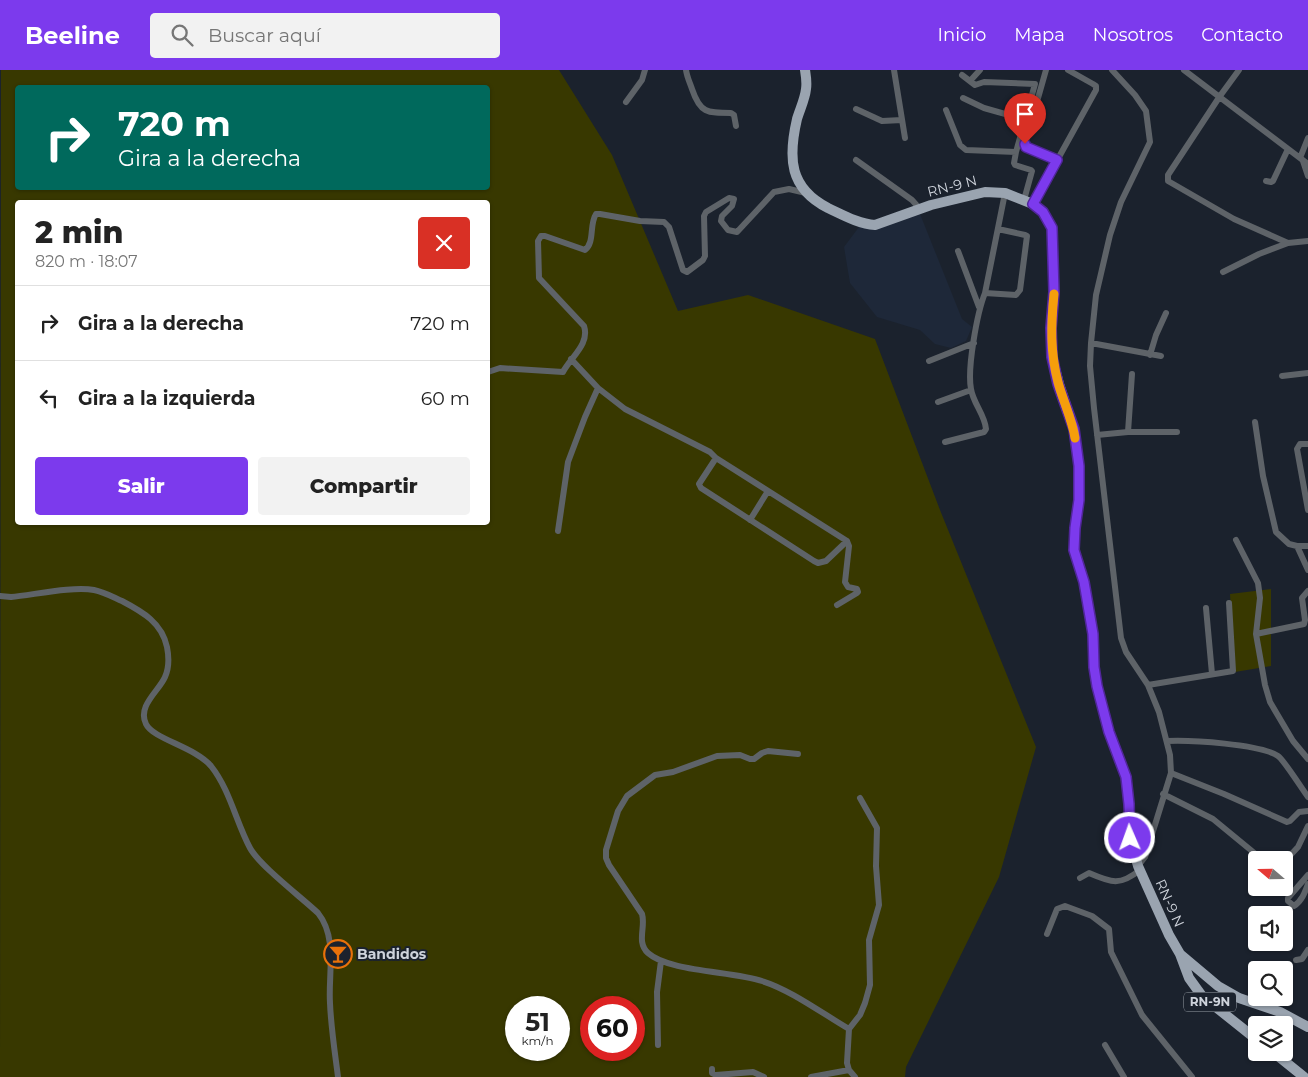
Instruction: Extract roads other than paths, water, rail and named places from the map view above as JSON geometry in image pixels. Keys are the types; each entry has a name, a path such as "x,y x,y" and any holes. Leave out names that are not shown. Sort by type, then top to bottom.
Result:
{"main road":[{"name":"RN-9 N","path":"805,70 806,89 792,144 792,168 806,193 819,203 843,216 876,225 931,205 975,194 985,192 1005,193 1028,202 1043,212 1052,228 1054,292 1051,328 1052,357 1058,384 1074,429 1079,466 1079,500 1074,550 1084,582 1093,634 1094,667 1097,686 1109,732 1126,777 1130,838 1139,868 1169,935 1180,954"},
{"name":"RN-9N","path":"1180,954 1218,986 1239,998 1280,1012 1308,1027"},
{"name":"RN-9N","path":"1180,954 1189,978 1202,996 1248,1033"},
{"path":"1284,1061 1304,1077"}],"street":[{"path":"626,102 642,80 645,70"},
{"path":"686,70 696,102 700,107 705,111 731,113 734,115 736,126"},
{"path":"894,70 905,138"},
{"path":"970,81 980,70"},
{"path":"1046,70 1025,144 1026,147 1057,160"},
{"path":"1028,202 1057,160 1096,90 1096,86 1068,70"},
{"path":"1080,878 1089,873 1106,880 1123,881 1139,868 1145,857 1171,773 1167,741 1148,685 1126,652 1121,638 1090,366 1090,343 1096,295 1110,235 1121,202 1150,142 1146,111 1136,96 1112,70"},
{"path":"1184,70 1304,161"},
{"path":"1239,70 1168,175 1168,181 1234,219 1288,243"},
{"path":"962,74 975,85 984,82 1035,84 1016,152 1015,165 1032,172 1028,202"},
{"path":"963,98 984,108 1026,120"},
{"path":"856,110 882,121 902,120"},
{"path":"946,110 960,145 966,150 1016,152"},
{"path":"1308,138 1304,161 1308,176"},
{"path":"1266,181 1273,181 1288,149"},
{"path":"856,160 912,200 920,209"},
{"path":"490,371 500,368 562,372 584,341 586,333 584,326 539,278 538,241 541,236 586,250 590,246 593,219 596,214 640,221 664,222 669,227 683,270 687,272 703,260 705,256 704,216 709,209 729,198 734,200 732,206 722,216 721,221 728,230 737,232 774,192 789,188 806,193"},
{"path":"945,442 984,432 986,429 971,390 974,343 979,307 985,293 1005,193"},
{"path":"985,293 1016,295 1020,290 1027,236 998,229"},
{"path":"1223,272 1259,254 1288,243 1308,242"},
{"path":"958,251 979,307"},
{"path":"1150,355 1156,334 1166,313"},
{"path":"929,361 974,343"},
{"path":"1090,343 1161,356"},
{"path":"571,359 598,388 625,409 710,452 716,458 847,541 849,546 845,582 848,587 856,589 858,592 837,605"},
{"path":"1282,376 1308,373"},
{"path":"1128,432 1132,374"},
{"path":"558,531 568,462 598,388"},
{"path":"938,402 971,390"},
{"path":"1255,422 1263,476 1276,532 1289,544 1308,546"},
{"path":"1097,435 1128,432 1177,432"},
{"path":"1308,444 1300,444 1297,449 1308,510"},
{"path":"716,458 699,486 750,520 818,563 826,561 847,541"},
{"path":"750,520 768,491"},
{"path":"1236,540 1258,583 1260,598 1256,634 1270,702 1293,742 1308,759"},
{"path":"1297,546 1308,570"},
{"path":"0,596 11,597 82,589 95,590 131,606 150,617 159,626 166,639 169,654 168,667 165,678 146,707 144,721 154,733 193,751 211,766 220,780 250,849 259,860 324,920 330,942 330,1004 338,1077"},
{"path":"1256,634 1304,624 1302,598 1308,591"},
{"path":"1148,685 1233,670 1229,603"},
{"path":"1206,608 1212,674"},
{"path":"1167,741 1188,740 1253,748 1278,757 1308,797"},
{"path":"798,754 768,751 754,759 740,756 718,756 673,772 655,775 627,796 618,811 606,850 606,858 642,914 644,920 642,940 649,954 661,961 678,966 762,981 785,991 849,1029"},
{"path":"1171,773 1287,822 1299,812 1308,811"},
{"path":"1163,794 1213,819 1252,851"},
{"path":"855,1077 850,1070 847,1060 849,1029 860,1015 870,985 869,940 879,905 876,866 877,828 860,798"},
{"path":"1293,852 1308,826"},
{"path":"1308,875 1288,898 1288,901 1294,906 1297,905 1303,897 1308,884"},
{"path":"1047,934 1057,909 1065,906 1092,916 1109,929 1111,952 1142,1015 1192,1077"},
{"path":"1296,960 1302,960 1308,950"},
{"path":"658,1044 657,992 661,961"},
{"path":"1105,1045 1124,1077"},
{"path":"712,1069 712,1073 716,1075 753,1072 764,1077"},
{"path":"811,1077 850,1070"}],"place":[{"name":"Bandidos","path":"338,954"}]}
